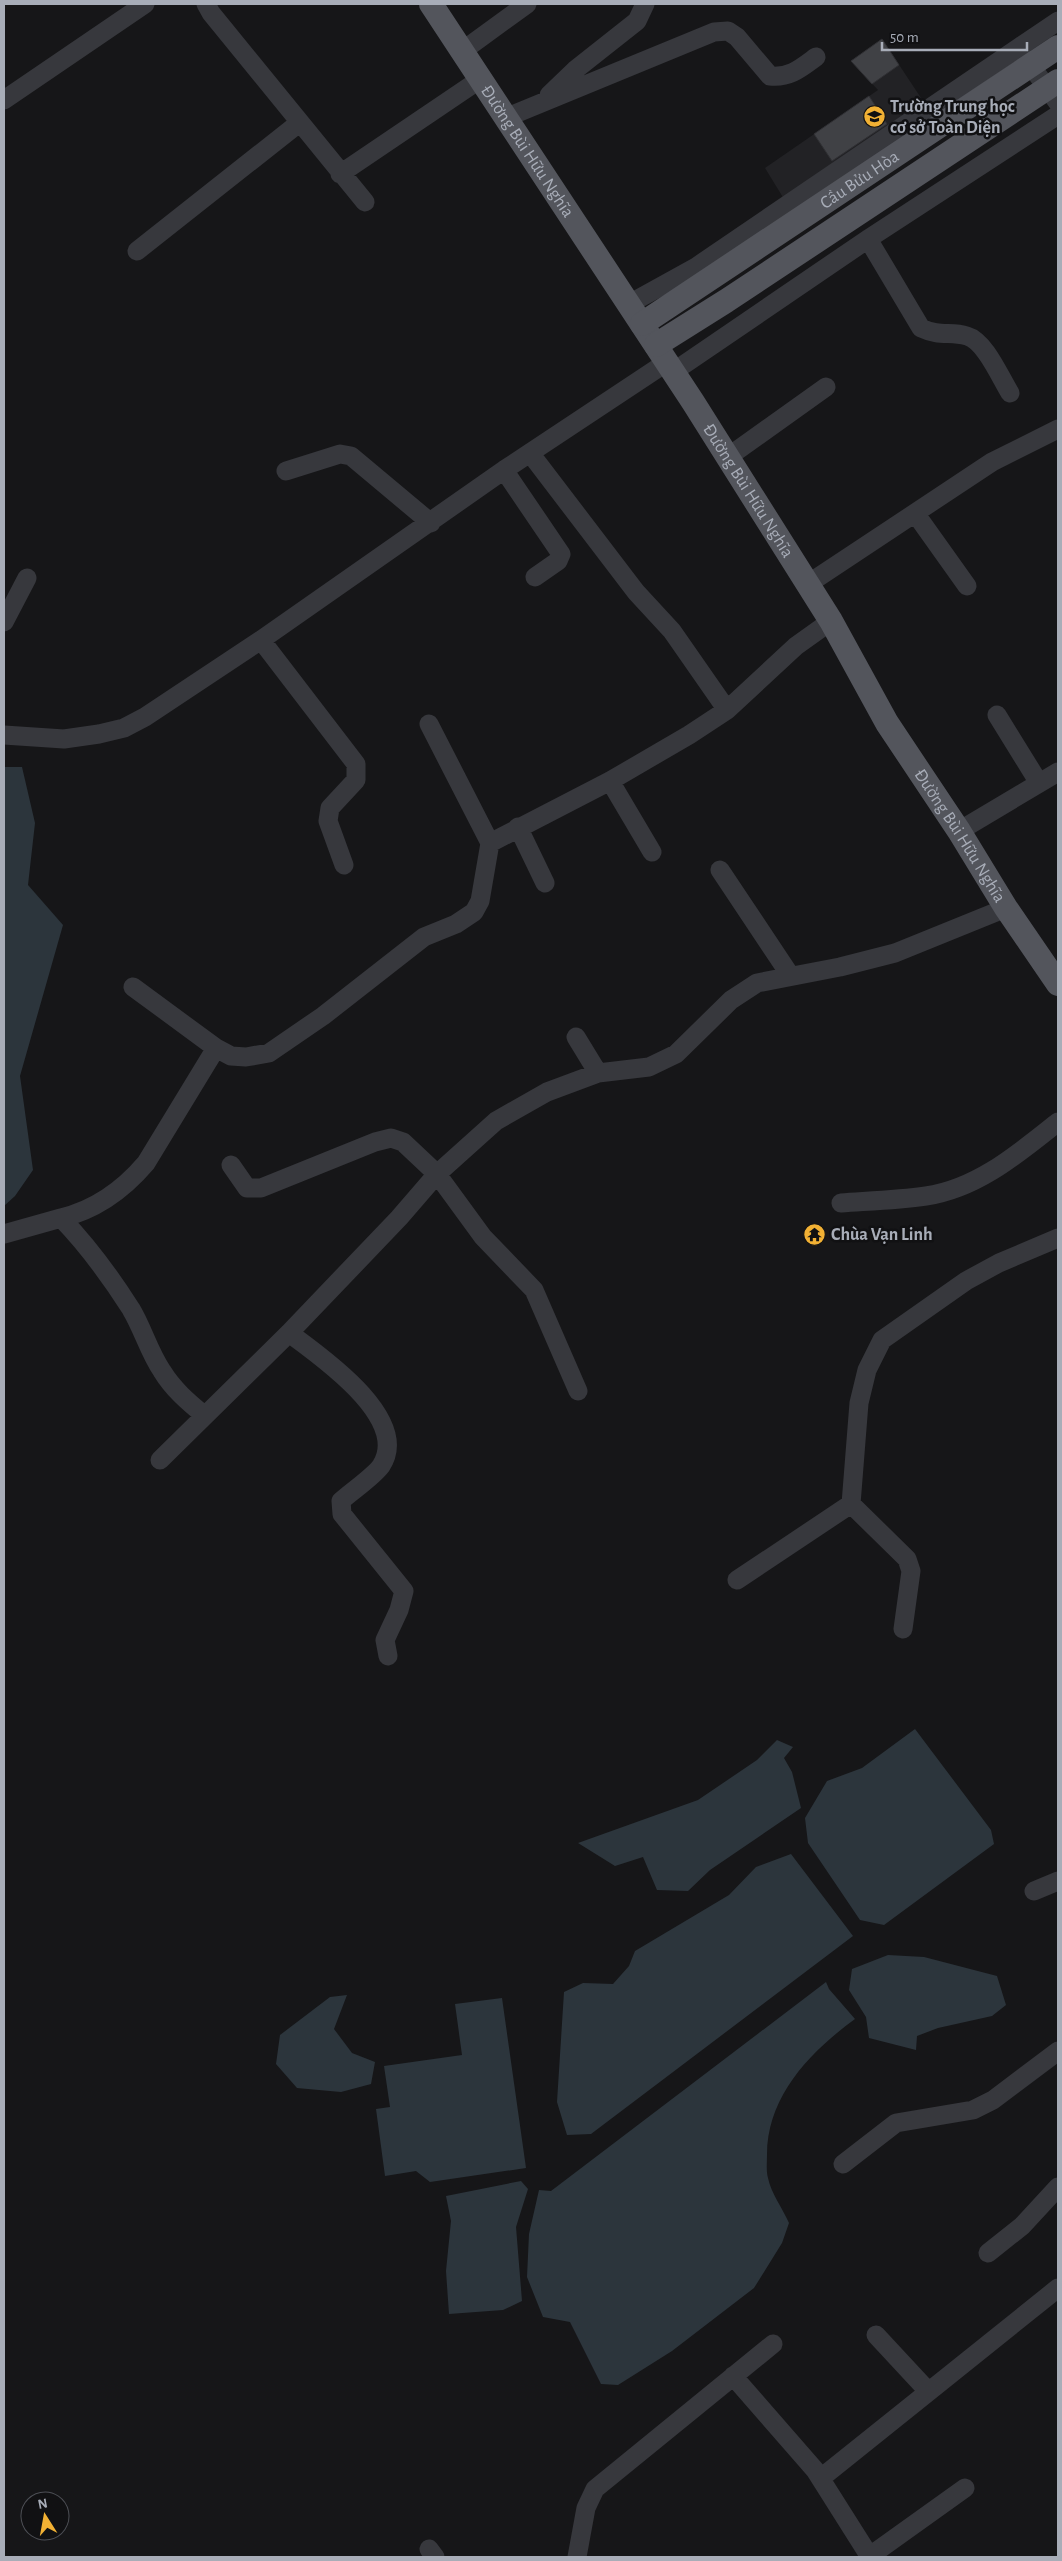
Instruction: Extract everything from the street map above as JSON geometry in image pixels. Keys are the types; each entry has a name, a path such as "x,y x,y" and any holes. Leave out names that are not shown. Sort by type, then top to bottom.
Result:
{"main road":[{"name":"Đường Bùi Hữu Nghĩa","path":"431,4 479,80 666,360 831,621 887,724 959,832 1006,908 1058,984"},
{"name":"Cầu Bửu Hòa","path":"642,324 686,297 1058,47"},
{"name":"Cầu Bửu Hòa","path":"666,360 726,301 1058,81"}],"street":[{"path":"4,100 145,4"},
{"path":"206,4 211,13 340,174 365,202"},
{"path":"461,52 527,4"},
{"path":"540,103 575,70 636,21 645,4"},
{"path":"629,304 696,268 1058,21"},
{"path":"505,118 714,32 728,31 737,37 770,76 779,77 793,74 816,56"},
{"path":"1018,48 1058,103"},
{"path":"340,174 479,80"},
{"path":"4,735 64,739 99,734 124,728 174,699 666,360 868,239 1058,114"},
{"path":"137,251 300,123"},
{"path":"868,239 922,328 935,335 966,336 978,341 1010,393"},
{"path":"728,457 826,387"},
{"path":"808,584 992,462 1058,429"},
{"path":"530,453 630,585 672,631 727,710"},
{"path":"286,471 340,454 351,456 431,523"},
{"path":"504,470 560,554 558,561 535,577"},
{"path":"915,513 967,586"},
{"path":"4,622 27,578"},
{"path":"490,843 610,781 689,735 727,710 796,646 831,621"},
{"path":"262,640 356,764 356,780 330,808 328,821 344,865"},
{"path":"997,715 1039,782"},
{"path":"133,986 216,1048 231,1056 239,1057 269,1053 323,1016 424,937 456,924 474,912 480,902 490,843 428,724"},
{"path":"959,832 1058,772"},
{"path":"610,781 652,852"},
{"path":"518,827 544,883"},
{"path":"720,870 790,975"},
{"path":"160,1460 289,1333 399,1218 437,1174 496,1120 547,1092 598,1073 649,1067 676,1054 731,1000 758,983 790,975 840,967 895,953 1006,908"},
{"path":"576,1037 598,1073"},
{"path":"4,1234 83,1213 132,1180 146,1163 216,1048"},
{"path":"841,1203 927,1196 958,1186 1004,1164 1058,1122"},
{"path":"232,1165 247,1188 261,1188 376,1142 391,1138 404,1142 437,1174 483,1237 534,1290 578,1392"},
{"path":"61,1218 92,1250 115,1284 132,1311 161,1371 181,1396 204,1415"},
{"path":"851,1504 859,1403 867,1370 882,1340 966,1281 999,1263 1058,1238"},
{"path":"289,1333 323,1358 366,1399 382,1423 389,1443 381,1466 341,1501 342,1514 404,1591 399,1610 385,1640 388,1656"},
{"path":"737,1580 851,1504"},
{"path":"851,1504 907,1559 911,1571 903,1629"},
{"path":"1034,1891 1058,1881"},
{"path":"843,2164 896,2123 973,2110 994,2100 1058,2051"},
{"path":"988,2253 1022,2226 1058,2187"},
{"path":"821,2478 1058,2288"},
{"path":"876,2335 928,2391"},
{"path":"577,2557 586,2508 595,2489 773,2344"},
{"path":"733,2376 821,2478 870,2557 965,2488"}],"shaded area":[{"name":"Trường Trung học cơ sở Toàn Diện","path":"882,39 925,104 784,199 765,168 878,90 851,61"},
{"path":"4,767 22,767 35,823 28,885 63,925 20,1076 33,1170 15,1196 4,1206"},
{"path":"915,1729 991,1830 994,1844 884,1925 860,1920 808,1843 805,1818 827,1781 862,1768"},
{"path":"777,1740 793,1747 784,1758 792,1772 801,1808 710,1870 688,1891 657,1890 643,1857 615,1866 578,1843 698,1800 757,1760"},
{"path":"791,1854 853,1936 591,2134 567,2135 557,2102 564,1992 583,1983 613,1984 629,1966 635,1951 729,1895 756,1867"},
{"path":"888,1955 924,1957 997,1976 1006,2005 992,2016 938,2028 917,2036 916,2050 869,2038 866,2017 849,1990 852,1969"},
{"path":"826,1982 829,1989 855,2019 807,2061 794,2077 774,2114 769,2134 767,2169 772,2189 789,2223 782,2243 754,2288 672,2351 618,2385 601,2384 570,2322 543,2317 527,2277 529,2234 539,2190 551,2191"},
{"path":"347,1995 334,2029 352,2053 375,2062 371,2084 341,2092 297,2088 276,2064 280,2035 330,1997"},
{"path":"502,1998 526,2168 430,2182 416,2171 385,2176 376,2109 390,2107 384,2066 462,2055 455,2004"},
{"path":"521,2181 528,2189 516,2227 522,2301 503,2310 449,2314 446,2271 451,2221 446,2196"}],"building":[{"path":"882,39 899,65 872,84 851,61"},
{"path":"869,96 887,124 832,161 814,134"}],"place":[{"name":"Trường Trung học cơ sở Toàn Diện","path":"874,116"},
{"name":"Chùa Vạn Linh","path":"815,1234"}]}
